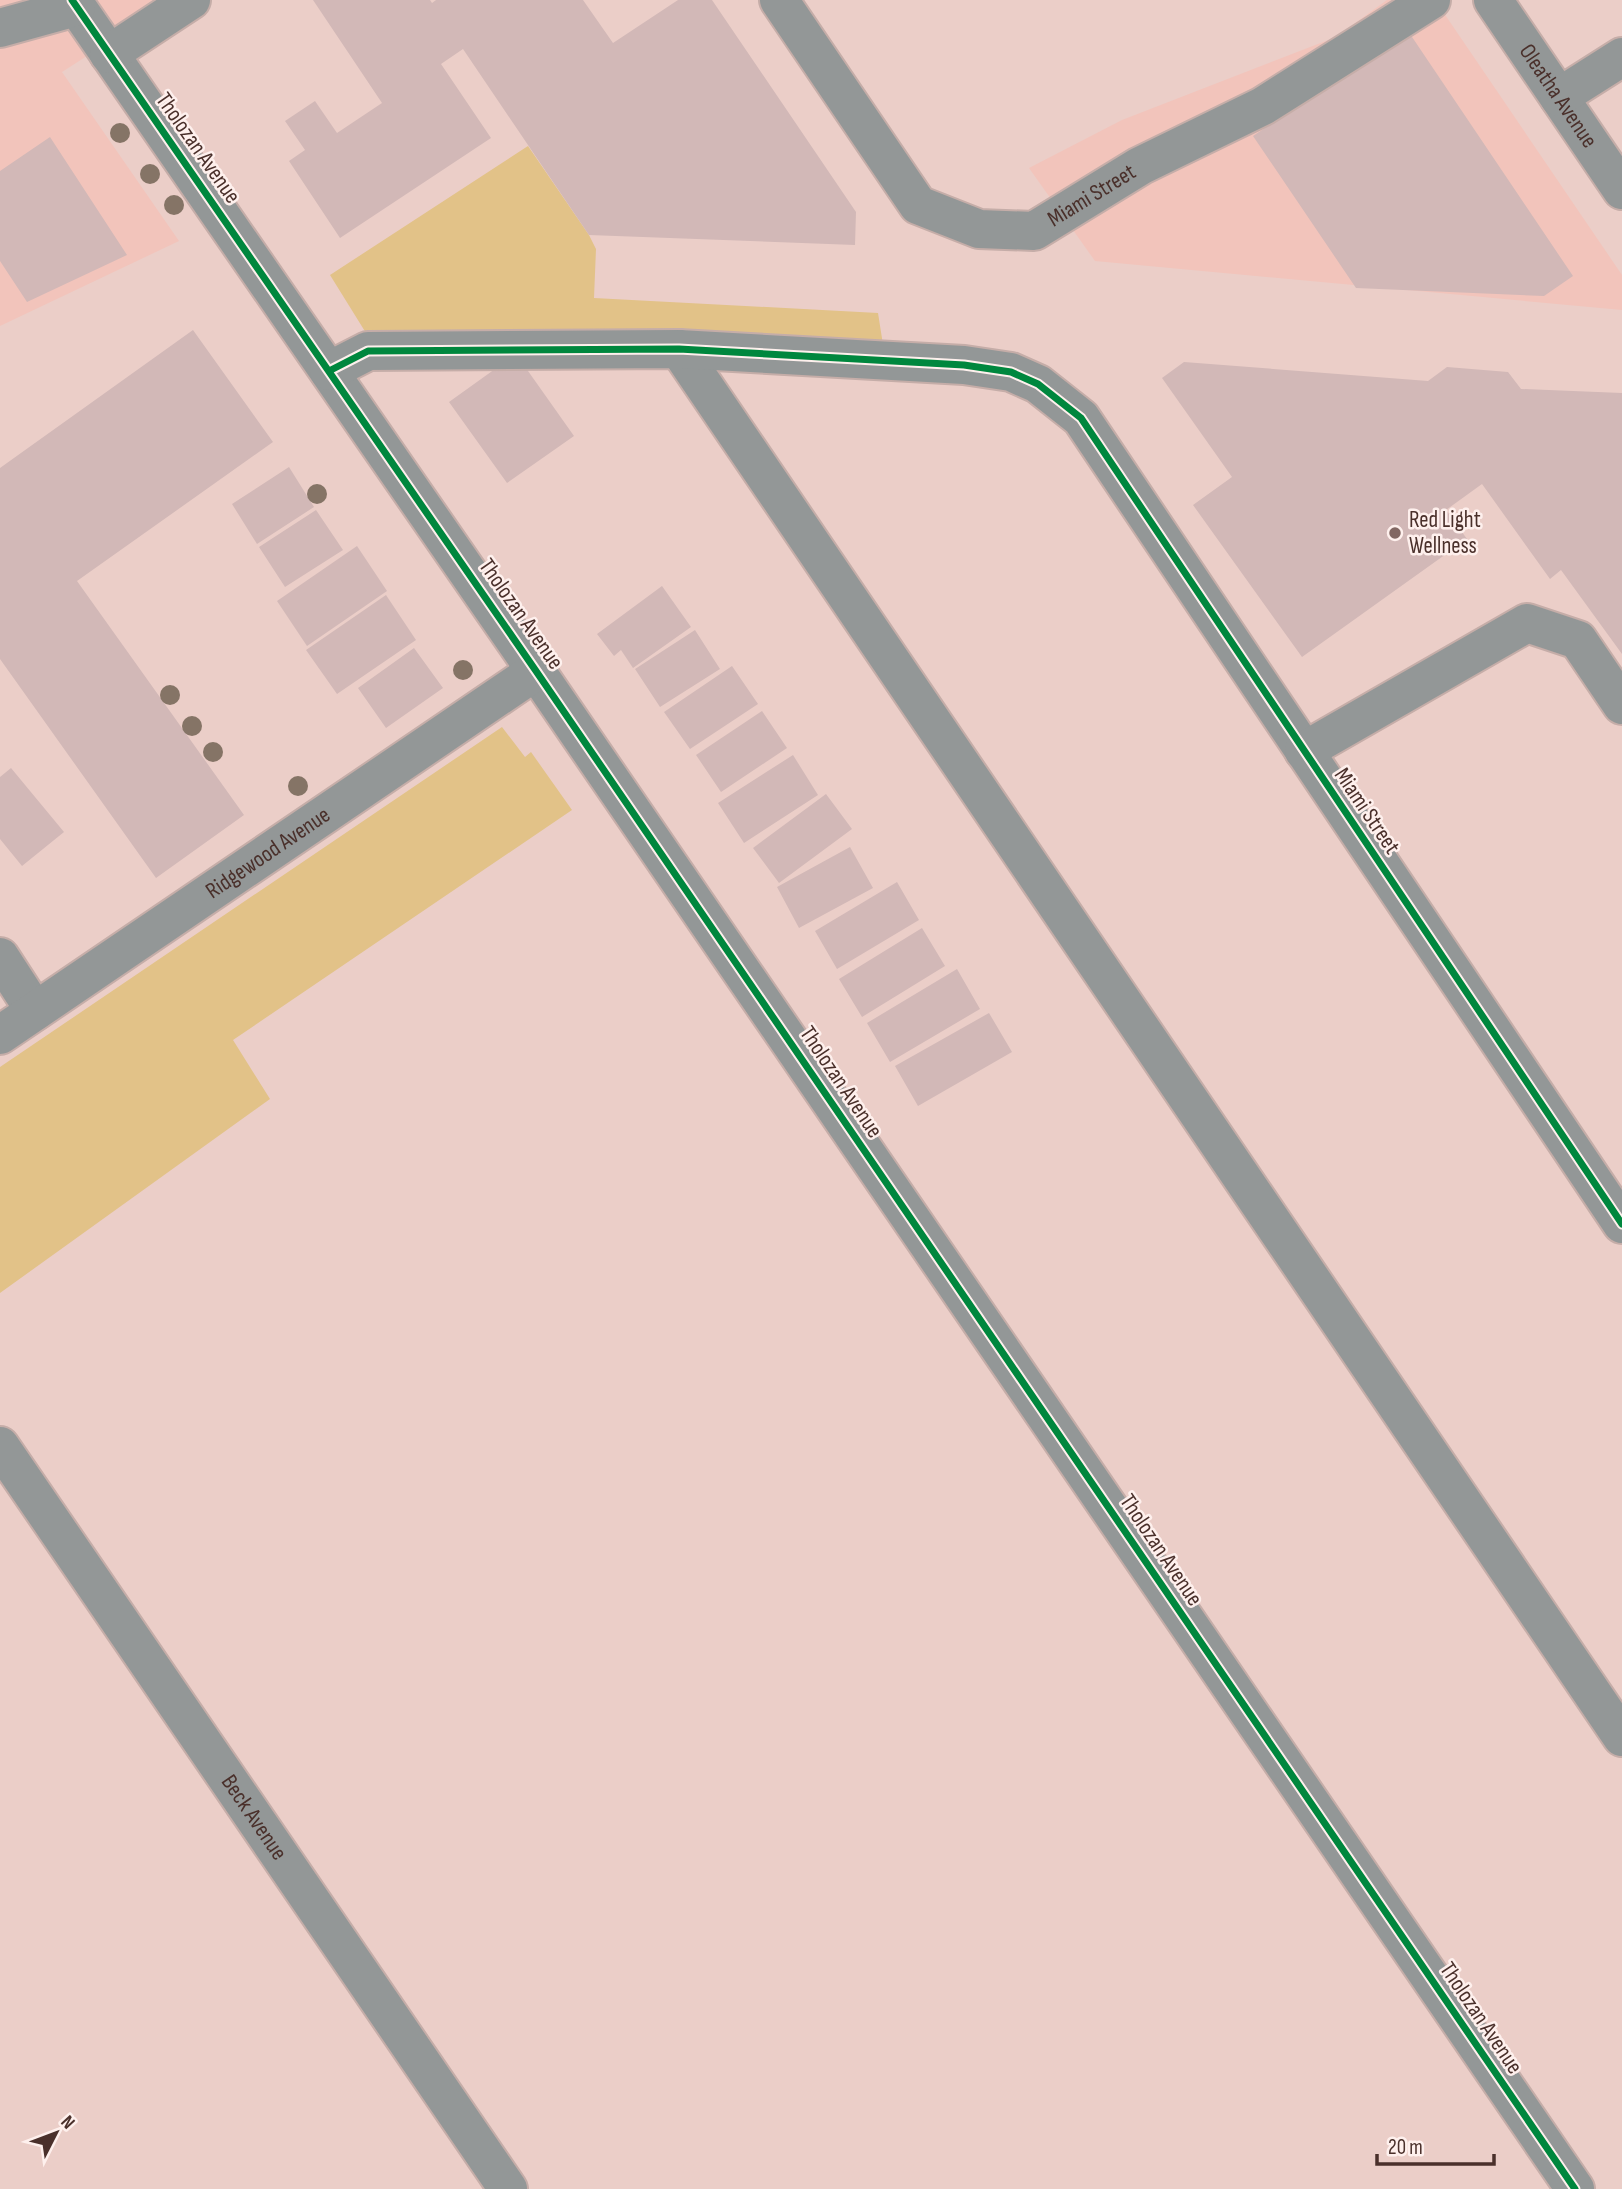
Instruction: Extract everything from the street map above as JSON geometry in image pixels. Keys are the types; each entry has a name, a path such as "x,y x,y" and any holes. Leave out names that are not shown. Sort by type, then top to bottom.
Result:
{"street":[{"path":"109,54 191,0"},
{"name":"Miami Street","path":"779,0 918,205 979,229 1034,230 1140,166 1263,106 1431,0"},
{"name":"Oleatha Avenue","path":"1493,0 1622,190"},
{"path":"0,28 74,3"},
{"name":"Tholozan Avenue","path":"74,3 536,670 1575,2189"},
{"path":"1559,97 1622,57"},
{"path":"679,349 1622,1737"},
{"name":"Miami Street","path":"329,371 368,351 679,349 964,365 1011,372 1038,384 1081,418 1622,1224"},
{"path":"1304,751 1527,623 1578,640 1622,705"},
{"name":"Ridgewood Avenue","path":"0,1035 536,670"},
{"path":"0,957 36,1011"},
{"name":"Beck Avenue","path":"0,1446 508,2189"}],"shaded area":[{"path":"0,0 174,0 62,72 179,241 0,326"},
{"path":"1387,0 1435,0 1622,275 1622,310 1095,261 1029,168 1122,120 1336,37"},
{"path":"528,146 596,249 594,298 878,313 884,351 366,333 330,275"},
{"path":"502,727 525,757 531,752 572,810 233,1040 270,1099 0,1293 0,1067"}],"building":[{"path":"313,0 430,0 432,3 436,0 583,0 613,43 678,0 712,0 856,212 855,245 589,235 463,49 441,64 491,138 340,238 289,161 305,150 285,121 315,101 337,133 382,103"},
{"path":"1408,31 1573,276 1544,296 1356,288 1253,136"},
{"path":"50,137 127,255 27,302 0,261 0,171"},
{"path":"193,330 273,442 77,581 244,815 156,878 0,659 0,468"},
{"path":"516,354 574,436 507,483 449,402"},
{"path":"1184,362 1428,381 1447,367 1508,372 1521,389 1622,393 1622,654 1561,570 1550,579 1482,484 1446,510 1467,539 1302,657 1193,505 1232,477 1162,378"},
{"path":"289,467 314,507 257,544 232,504"},
{"path":"316,510 343,550 285,587 259,547"},
{"path":"357,546 387,591 307,646 277,601"},
{"path":"662,586 691,627 633,668 621,650 614,656 597,634"},
{"path":"386,595 416,640 337,694 306,650"},
{"path":"695,630 720,669 660,707 635,669"},
{"path":"414,648 443,688 386,728 358,688"},
{"path":"732,666 758,704 690,749 664,712"},
{"path":"762,711 787,748 721,792 696,755"},
{"path":"793,755 818,795 744,843 718,803"},
{"path":"11,768 64,832 22,866 0,839 0,777"},
{"path":"826,794 852,829 779,883 753,848"},
{"path":"850,847 873,888 799,928 777,887"},
{"path":"897,882 919,920 837,969 815,931"},
{"path":"922,928 945,966 862,1017 839,979"},
{"path":"957,969 980,1009 890,1062 867,1023"},
{"path":"989,1013 1012,1052 918,1106 895,1066"}],"cycle path":[{"path":"72,0 536,671 1575,2189"},
{"path":"329,371 368,351 679,349 964,365 1011,372 1038,384 1081,418 1622,1224"}],"place":[{"name":"Red Light Wellness","path":"1395,533"}]}
